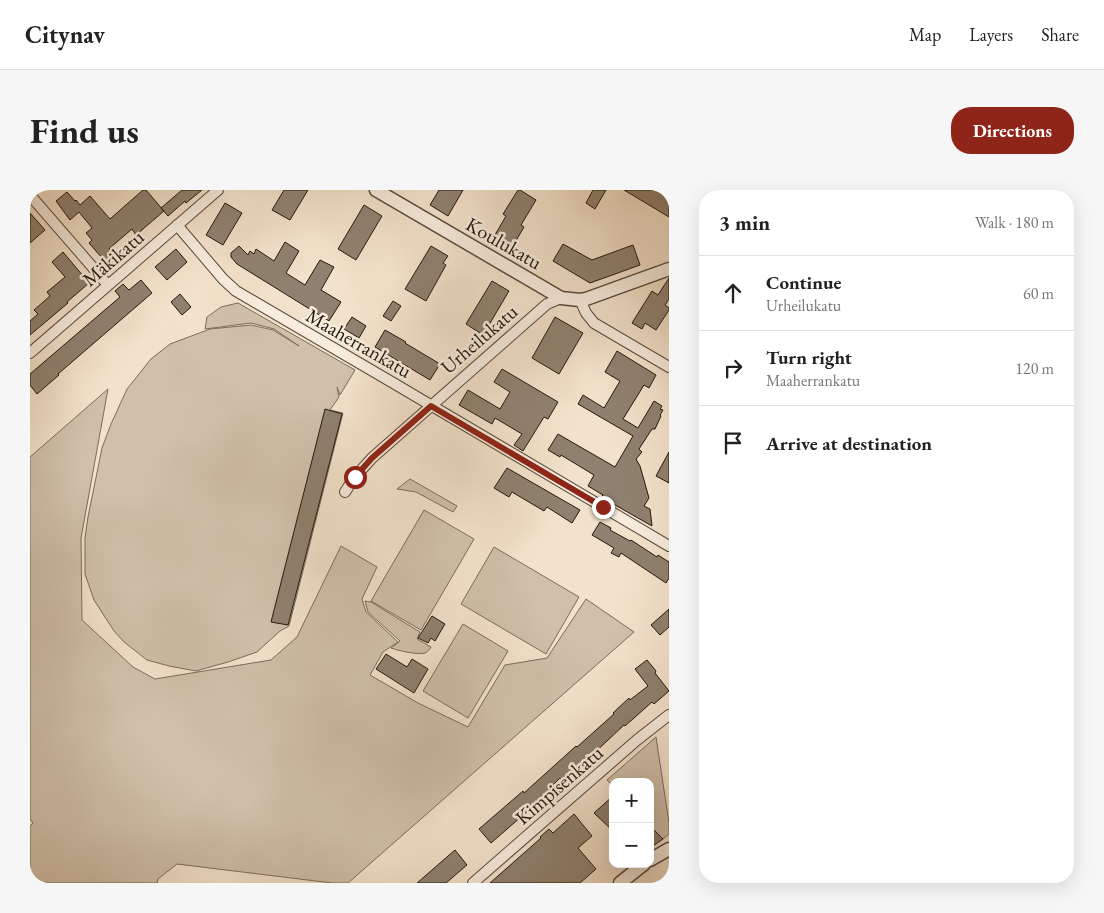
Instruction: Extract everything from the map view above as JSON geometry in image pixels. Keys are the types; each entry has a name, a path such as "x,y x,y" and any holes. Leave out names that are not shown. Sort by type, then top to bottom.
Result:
{"street":[{"name":"Mäkikatu","path":"30,353 218,190"},
{"name":"Koulukatu","path":"376,190 561,298"},
{"path":"30,195 108,285"},
{"name":"Maaherrankatu","path":"178,226 223,279 236,291 669,546"},
{"path":"561,298 580,300 602,294 669,269"},
{"name":"Urheilukatu","path":"345,492 372,458 547,304 561,298"},
{"path":"580,300 586,313 594,323 669,367"},
{"name":"Kimpisenkatu","path":"473,883 637,740 669,715"},
{"path":"654,858 669,849"},
{"path":"620,883 639,868"}],"shaded area":[{"path":"238,303 355,370 340,395 337,387 339,397 330,410 343,413 289,626 280,631 257,652 196,671 147,660 124,642 114,631 94,600 85,574 85,538 102,448 127,389 151,359 170,344 210,329 251,325 273,330 299,346 274,329 251,323 205,329 207,317 221,307"},
{"path":"108,389 81,538 82,620 133,667 155,679 271,660 297,637 341,546 377,567 362,599 366,612 398,642 383,652 370,675 418,703 468,727 505,665 547,658 586,599 634,632 348,883 332,883 177,864 158,879 157,883 30,883 30,826 33,823 30,819 30,457"},
{"path":"410,479 457,506 453,512 416,492 397,489"},
{"path":"424,510 474,539 421,630 371,601"},
{"path":"494,547 579,597 546,654 461,604"},
{"path":"365,601 371,602 420,632 417,639 431,647 429,650 425,653 418,653 391,648 400,641 368,612"},
{"path":"463,624 508,651 468,718 423,691"},
{"path":"656,737 669,834 663,839 654,830 654,778 609,778"}],"building":[{"path":"143,190 146,190 164,211 136,235 132,229 109,249 118,258 109,266 89,243 92,240 86,233 92,228 79,212 70,220 56,201 67,192 80,205 90,196 110,219"},
{"path":"182,190 202,190 186,203 185,201 168,216 161,208"},
{"path":"284,190 308,190 290,220 272,210"},
{"path":"439,190 463,190 448,216 430,205"},
{"path":"518,190 536,200 521,225 524,227 510,251 492,240 506,216 503,214"},
{"path":"593,190 606,190 595,209 586,203"},
{"path":"624,190 663,190 669,194 669,217"},
{"path":"225,203 242,213 223,245 206,235"},
{"path":"364,205 382,216 356,260 338,249"},
{"path":"30,213 45,230 30,243"},
{"path":"285,242 299,251 286,273 305,285 320,260 334,267 321,290 341,302 329,321 237,264 231,257 231,253 239,246 248,255 250,251 254,254 256,249 274,261"},
{"path":"563,244 592,260 633,245 640,265 590,283 553,261"},
{"path":"431,246 448,256 443,263 446,265 426,301 405,289"},
{"path":"176,249 187,262 167,280 155,267"},
{"path":"63,252 89,283 30,335 30,321 38,314 34,310 50,296 47,292 65,277 52,262"},
{"path":"669,278 669,299 665,305 669,310 656,330 645,323 642,329 632,323 652,291 658,295"},
{"path":"141,280 152,293 37,394 30,385 30,374 120,297 115,291 123,284 129,290"},
{"path":"492,281 509,291 483,335 466,324"},
{"path":"180,294 191,307 182,315 171,302"},
{"path":"393,301 401,306 391,321 383,316"},
{"path":"352,317 366,326 359,338 344,329"},
{"path":"555,317 583,333 559,374 532,358"},
{"path":"385,330 440,364 430,380 375,347"},
{"path":"617,351 656,375 649,388 644,385 623,419 638,428 654,401 662,406 660,409 663,410 655,429 652,429 639,449 642,452 636,459 640,466 649,498 644,506 650,509 652,526 601,497 603,495 588,486 594,475 561,455 560,457 548,450 558,434 615,467 633,436 578,404 583,395 604,408 620,381 605,372"},
{"path":"502,369 558,402 548,419 544,417 523,451 514,445 522,434 495,418 492,424 459,405 468,390 500,409 510,392 494,382"},
{"path":"325,409 342,414 288,625 271,622"},
{"path":"669,452 669,483 656,476"},
{"path":"507,468 580,510 572,523 547,507 544,511 512,492 509,497 494,488"},
{"path":"600,522 611,528 610,530 669,562 669,578 666,583 621,553 619,557 611,553 614,548 592,535"},
{"path":"669,609 669,627 660,635 651,625"},
{"path":"432,616 445,624 435,641 431,638 428,643 418,638"},
{"path":"386,654 407,667 412,659 428,669 414,693 376,669"},
{"path":"647,660 669,691 624,725 572,774 571,772 562,780 560,778 550,788 552,790 491,843 479,829 577,747 629,698 630,700 648,686 635,669"},
{"path":"609,800 609,827 594,813"},
{"path":"574,814 592,836 578,848 596,869 580,883 490,883 549,829 553,833"},
{"path":"654,830 663,839 654,845"},
{"path":"455,850 467,865 446,883 417,883"}],"route":[{"path":"355,477 372,458 431,406 603,507"}]}
